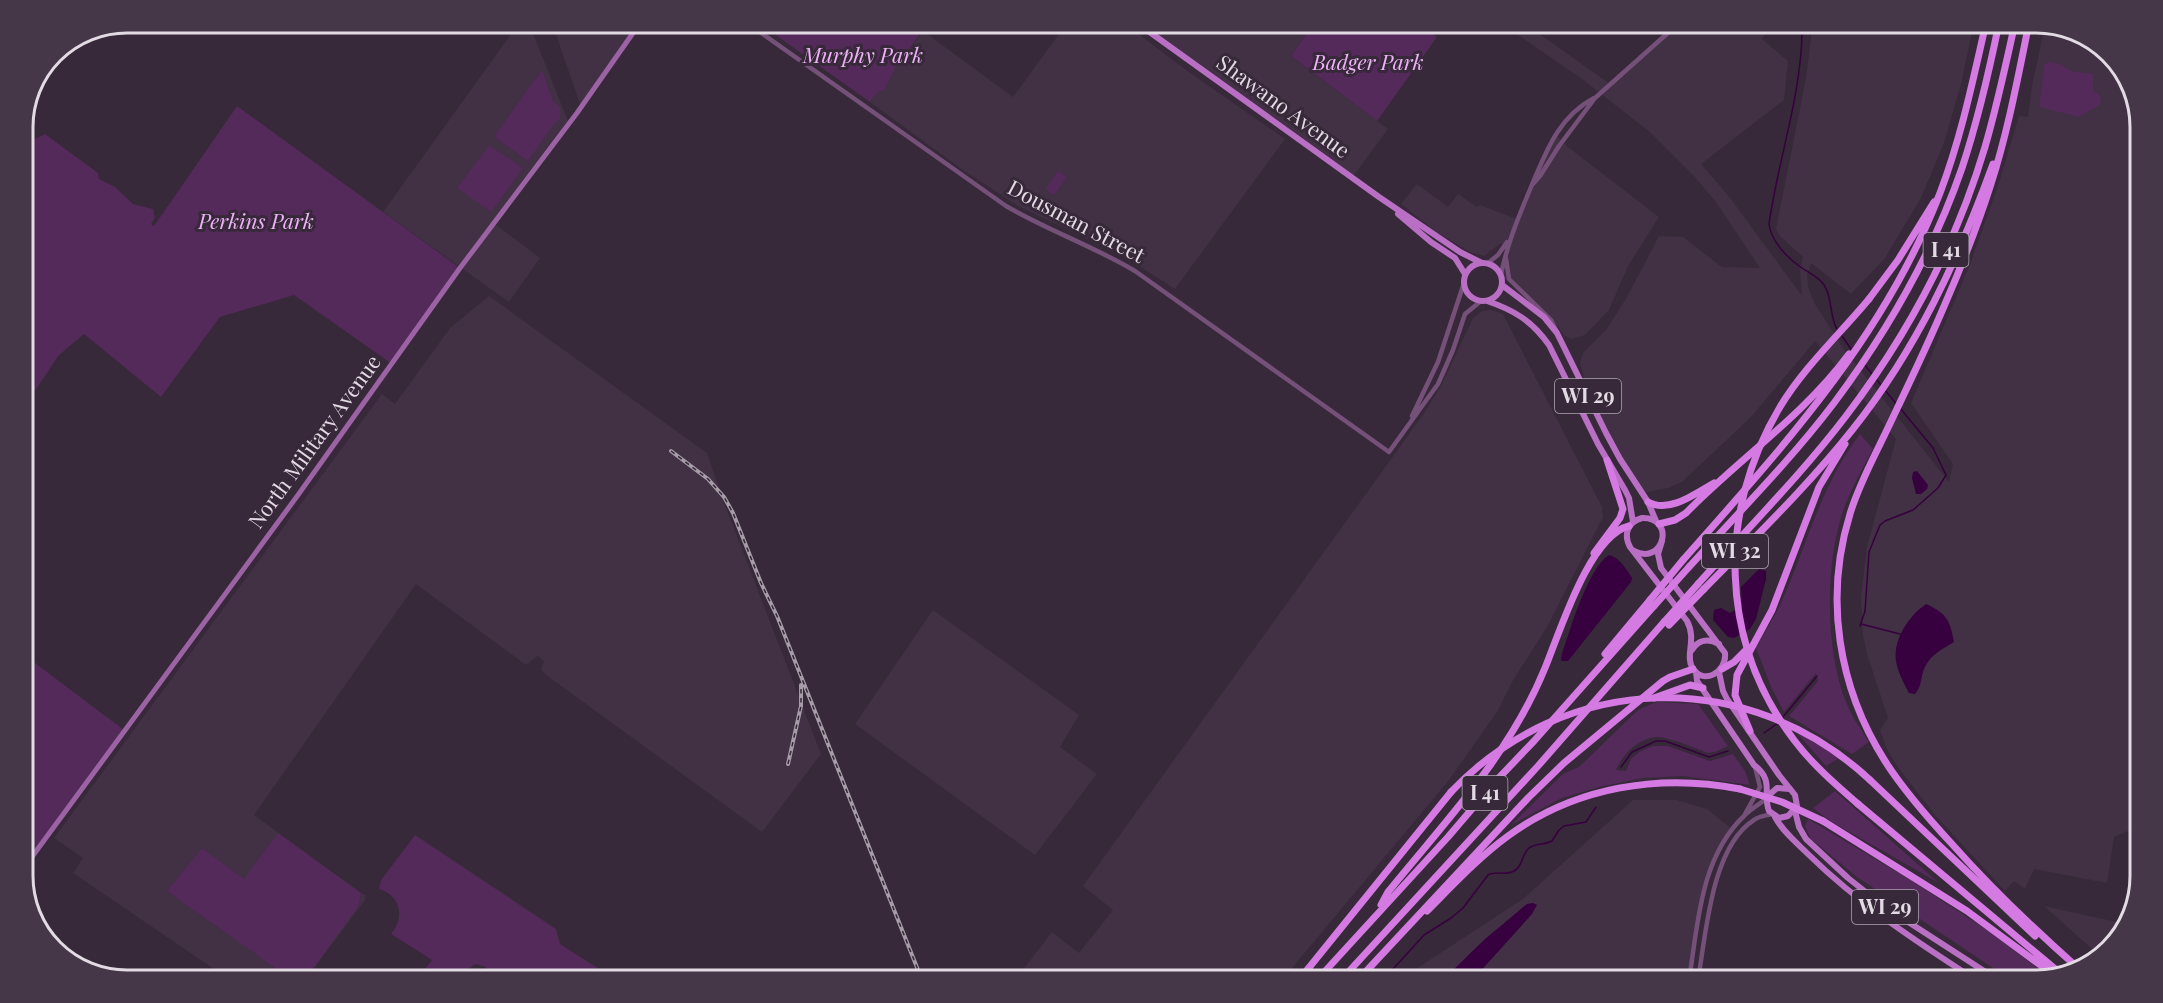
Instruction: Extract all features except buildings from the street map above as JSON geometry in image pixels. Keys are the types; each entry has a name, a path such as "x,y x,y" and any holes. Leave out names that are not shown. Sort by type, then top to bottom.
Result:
{"highway":[{"path":"1652,603 1683,560 1821,394 1883,309 1916,248 1953,158 1984,33"},
{"name":"I 41","path":"1327,970 1534,741 1652,603 1689,567 1797,448 1833,404 1870,352 1911,282 1942,220 1963,166 1997,33"},
{"name":"I 41","path":"1351,970 1701,586 1845,418 1882,366 1921,299 1965,206 1991,125 2013,33"},
{"path":"2027,33 2006,128 1973,236 1942,312 1857,494 1845,530 1837,598 1839,636 1844,666 1857,706 1881,754 1921,808 1965,859 2018,913 2072,962"},
{"path":"1750,731 1736,698 1735,685 1740,668 1764,627 1817,492 1854,429 1890,377 1934,302 1954,261 2006,128"},
{"name":"WI 32","path":"1939,195 1928,208 1898,260 1791,390 1756,454 1738,515 1735,556 1740,621 1752,663 1769,701 1792,738 1806,755 1858,804 2053,968"},
{"path":"1658,523 1680,518 1821,394"},
{"path":"1701,586 1798,494 1854,429"},
{"path":"1376,914 1388,892 1470,795 1518,725 1537,688 1588,564 1599,544 1622,514 1622,503 1607,460"},
{"path":"1648,502 1657,506 1676,502 1722,480"},
{"path":"1588,564 1613,537 1631,524"},
{"path":"1720,670 1737,659 1764,627"},
{"path":"1368,970 1489,838 1557,770 1670,677 1694,671"},
{"path":"1630,710 1645,701 1683,687 1695,685 1703,688"},
{"path":"1308,970 1451,792 1497,751 1545,723 1599,705 1664,697 1722,702 1781,720 1829,747 1870,780 1992,897 2068,964"},
{"path":"1407,927 1418,920 1497,844 1529,822 1558,807 1598,793 1644,784 1691,782 1740,789 1782,802 1823,821 1958,905 2046,969"}],"main road":[{"name":"Shawano Avenue","path":"1152,33 1379,197 1460,252 1485,263"},
{"name":"North Military Avenue","path":"33,855 298,495 460,268 634,34"},
{"name":"Shawano Avenue","path":"1379,197 1431,242 1455,258 1465,274"},
{"path":"1464,283 1465,274 1472,266 1485,263 1498,270 1501,274 1502,285 1497,295 1484,301"},
{"name":"WI 29","path":"1464,283 1469,295 1512,309 1539,330 1560,365 1607,460 1629,498 1631,524"},
{"name":"WI 29","path":"1502,285 1544,316 1557,333 1620,459 1648,502 1658,523"},
{"path":"1694,671 1708,676 1720,670 1725,664 1725,653 1661,568 1659,554 1662,529 1658,523 1642,518 1631,524 1627,531 1627,542 1687,621 1692,634 1690,664 1697,681 1754,765 1767,780 1767,807 1773,815 1784,818 1795,811 1797,799 1727,699 1720,670"},
{"path":"1634,550 1639,553 1650,553 1656,551 1662,541"},
{"path":"1690,653 1702,641 1714,641 1719,644"},
{"path":"1768,797 1777,788 1789,789"},
{"name":"WI 29","path":"1795,811 1799,827 1806,839 1848,879 1882,905 1981,970"},
{"name":"WI 29","path":"1773,815 1786,833 1852,894 1895,927 1960,970"}],"street":[{"name":"Dousman Street","path":"762,33 1006,206 1028,219 1098,250 1135,271 1389,452 1408,424"},
{"path":"1485,263 1498,255 1509,237 1538,167 1555,134 1579,108 1595,98 1668,33"},
{"path":"1532,185 1595,98"},
{"path":"1501,274 1509,237"},
{"path":"1506,250 1506,271 1509,279 1551,320 1557,333"},
{"path":"1408,424 1438,362 1464,283"},
{"path":"1408,424 1428,400 1443,375 1465,314 1484,301"},
{"path":"1744,817 1760,787 1754,765"},
{"path":"1691,970 1710,868 1726,838 1744,817 1768,797"},
{"path":"1700,970 1713,891 1728,851 1745,828 1757,818 1773,815"}],"shaded area":[{"path":"512,33 533,33 569,124 495,224 540,258 509,302 383,212"},
{"path":"555,33 633,33 581,107"},
{"path":"922,33 926,33 1013,97 1060,33 1137,33 1285,139 1175,289 1125,257 1020,207 963,170 870,102"},
{"path":"1151,33 1307,33 1291,56 1388,129 1352,178"},
{"path":"1515,33 1538,33 1610,84 1668,33 1765,34 1762,39 1788,61 1784,100 1701,164 1728,195 1802,296 1800,271 1803,257 1780,236 1776,229 1806,78 1812,33 1972,33 1961,84 1944,143 1921,198 1885,258 1851,294 1811,263 1807,275 1808,287 1815,304 1845,351 1949,482 1953,464 1911,403 1969,267 1998,186 2019,116 2028,117 2043,34 2072,40 2083,46 2098,56 2114,75 2125,97 2130,121 2130,830 2114,837 2107,883 2034,869 2025,889 2014,881 2005,891 1935,815 1897,766 1887,749 1880,730 1888,718 1863,636 1861,596 1867,547 1896,439 1815,341 1751,417 1682,482 1668,488 1642,493 1591,403 1580,363 1583,353 1606,330 1627,297 1659,236 1683,237 1722,267 1760,268 1716,202 1694,176 1650,132 1582,79"},
{"path":"1555,134 1568,147 1659,217 1628,266 1609,310 1585,335 1572,339 1565,336 1550,316 1512,279 1502,280 1501,274 1507,246 1501,243 1484,256 1470,252 1435,231 1401,204 1417,184 1448,207 1458,194 1477,207 1480,205 1517,219"},
{"path":"489,296 707,453 821,754 762,832 546,675 541,669 544,661 538,656 526,665 416,584 254,815 366,895 365,900 312,970 215,970 73,873 83,858 54,838 382,394 395,404 450,328"},
{"path":"1491,310 1503,314 1602,507 1603,517 1547,627 1512,682 1497,712 1449,780 1290,970 1023,970 1052,932 1079,953 1113,910 1083,886 1425,412 1442,384 1473,318 1482,311"},
{"path":"1917,471 1928,485 1921,494 1916,494 1912,478 1913,472"},
{"path":"1609,555 1622,564 1632,578 1631,582 1568,661 1562,661 1570,630 1587,586 1601,562"},
{"path":"1759,569 1766,571 1766,579 1756,619 1750,629 1734,638 1728,637 1713,620 1714,610 1721,608 1730,613 1742,606 1741,587"},
{"path":"1926,604 1946,618 1954,642 1938,652 1928,662 1915,694 1909,693 1901,678 1896,661 1897,644 1908,622"},
{"path":"933,610 1079,715 1060,747 1097,774 1035,855 855,724"},
{"path":"1633,800 1677,800 1707,809 1733,830 1710,869 1691,970 1414,970 1523,899"},
{"path":"1527,904 1537,905 1532,914 1482,970 1453,970 1484,940"},
{"path":"2044,906 2117,922 2111,933 2093,950"}],"green space":[{"name":"Murphy Park","path":"773,33 921,33 896,67 884,90 878,92 870,102"},
{"name":"Badger Park","path":"1307,33 1432,33 1437,37 1377,121 1291,56"},
{"path":"2049,62 2060,64 2072,71 2093,74 2093,90 2101,96 2100,105 2079,117 2039,107 2044,64"},
{"path":"542,70 553,101 560,107 560,119 528,161 495,135"},
{"name":"Perkins Park","path":"237,106 460,268 392,364 294,295 220,317 161,397 84,334 58,356 33,393 33,138 35,139 45,134 98,173 99,179 115,187 133,204 153,209 155,218 151,224 154,226"},
{"path":"489,145 523,168 491,212 457,188"},
{"path":"1058,171 1067,177 1054,195 1045,189"},
{"path":"1860,434 1873,449 1843,511 1837,533 1833,556 1830,607 1831,633 1839,681 1846,702 1869,742 1852,754 1789,716 1818,681 1816,673 1784,712 1756,648 1782,601 1826,492"},
{"path":"33,662 124,730 33,855"},
{"path":"1659,702 1698,704 1728,746 1708,753 1669,739 1651,738 1632,748 1616,770 1626,771 1631,759 1639,752 1653,746 1668,746 1710,761 1733,754 1745,771 1750,785 1683,776 1643,778 1599,787 1562,798 1511,825 1563,774 1579,767 1638,710"},
{"path":"1797,733 1821,744 1839,758 1826,766"},
{"path":"1835,791 1939,883 1832,822 1813,808"},
{"path":"1808,819 1909,879 1990,932 2039,970 1996,970 1857,877 1810,838 1805,826"},
{"path":"278,833 361,893 358,907 312,970 278,970 167,891 202,848 244,879"},
{"path":"415,835 556,929 560,944 601,970 486,970 486,967 475,964 468,970 424,970 432,960 391,934 398,921 398,908 392,897 379,889 381,880"}],"waterway":[{"path":"1802,33 1798,80 1769,224 1776,243 1785,254 1817,277 1824,285 1837,329"},
{"path":"1842,336 1851,349"},
{"path":"1864,364 1872,374"},
{"path":"1875,378 1882,386"},
{"path":"1885,390 1897,405"},
{"path":"1860,626 1865,611 1869,552 1880,525 1913,510 1938,488 1946,475 1933,448 1900,408"},
{"path":"1861,624 1900,634"},
{"path":"1783,717 1817,676"},
{"path":"1764,733 1778,723"},
{"path":"1621,767 1632,752 1656,741 1665,741 1709,757 1728,751"},
{"path":"1391,970 1424,935 1463,908 1488,875 1516,870 1529,848 1552,841 1564,826 1586,822 1596,807"}],"railway":[{"path":"671,451 708,479 724,497 733,513 777,616 918,970"},
{"path":"788,764 801,706 801,685"}]}
